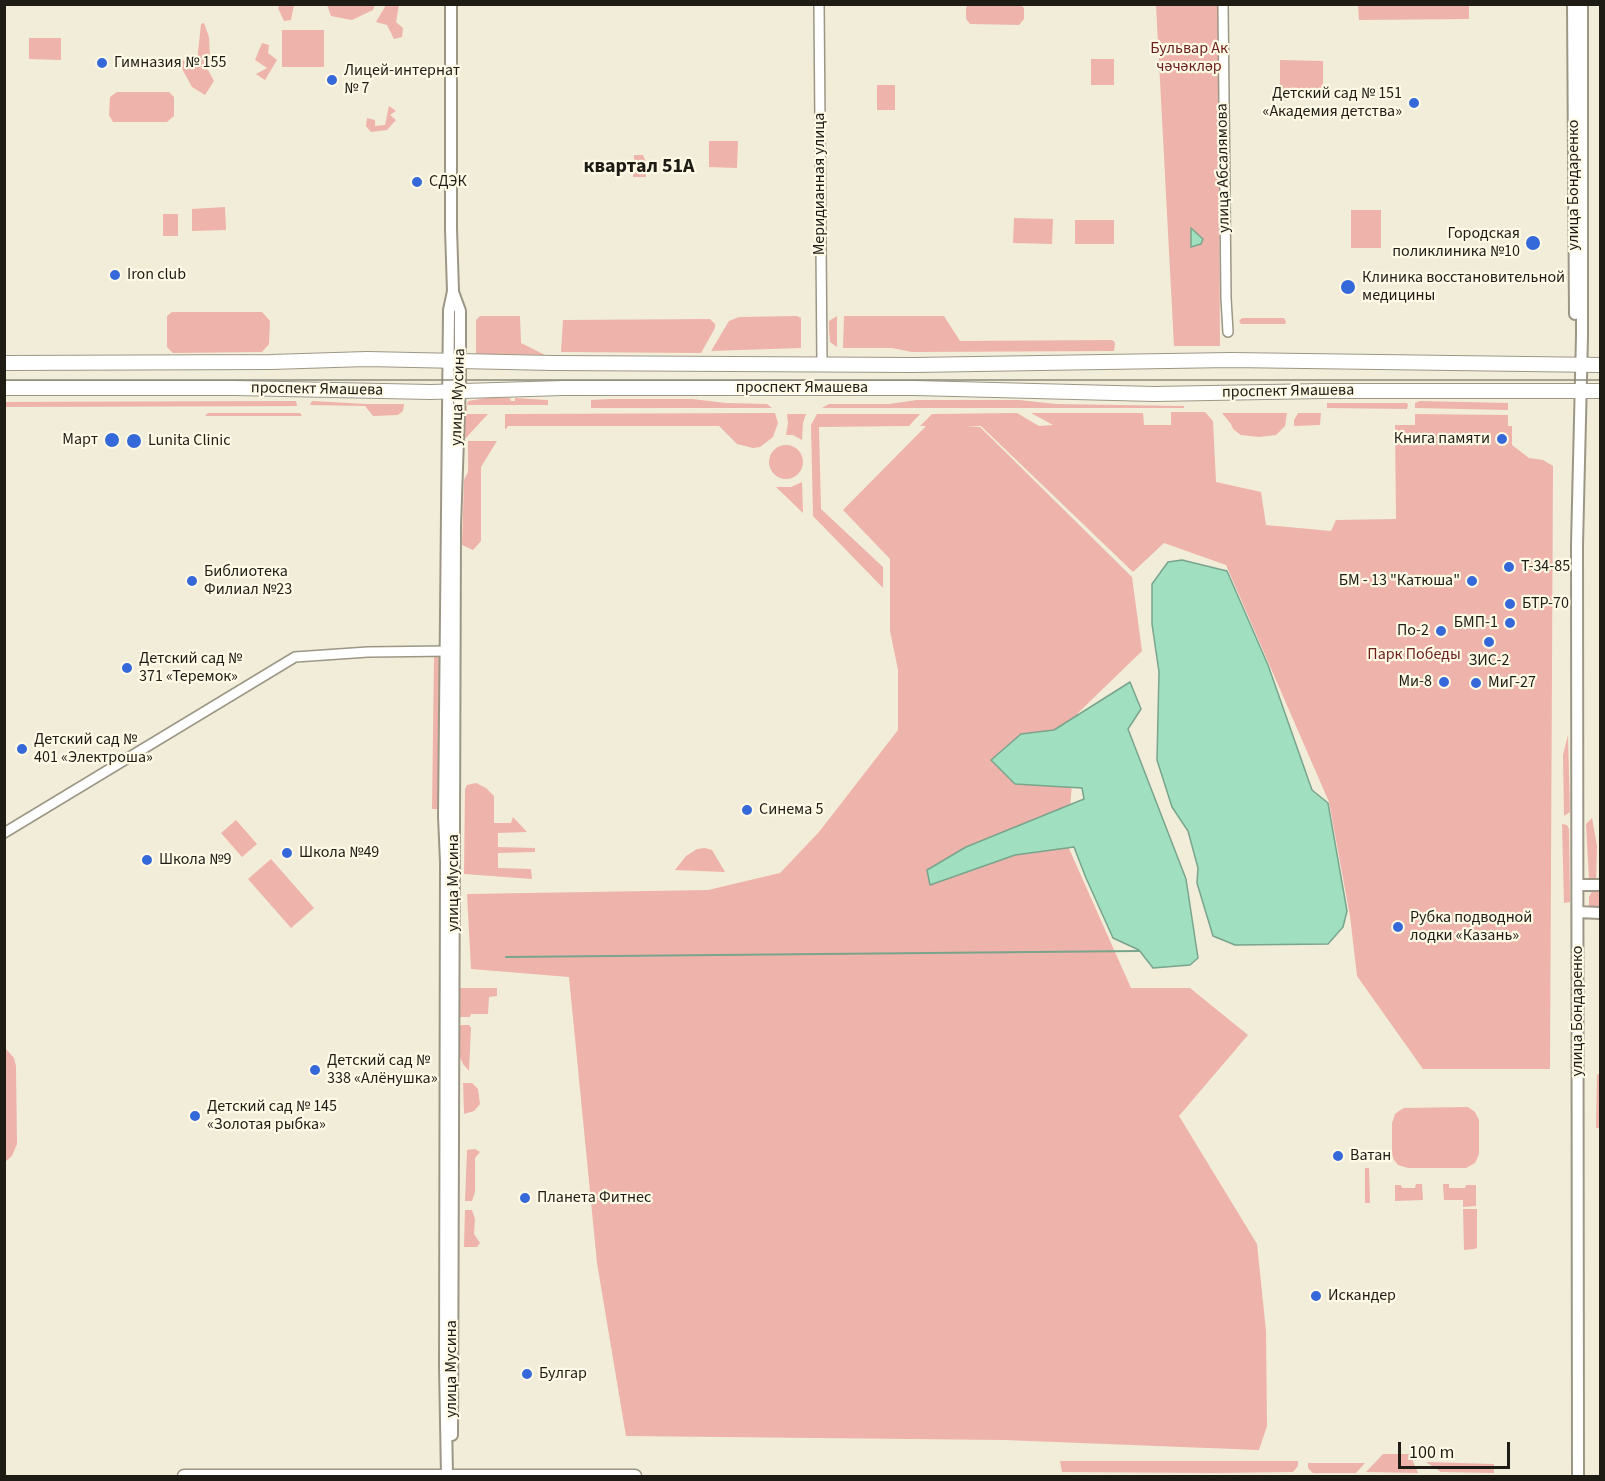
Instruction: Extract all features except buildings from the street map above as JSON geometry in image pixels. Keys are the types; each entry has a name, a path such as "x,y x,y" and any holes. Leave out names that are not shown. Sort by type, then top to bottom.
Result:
{"main road":[{"name":"проспект Ямашева","path":"4,363 260,362 367,359 913,365 1231,360 1600,365"},
{"name":"проспект Ямашева","path":"4,388 454,390 915,388 1154,394 1323,391 1600,391"},
{"path":"184,1476 635,1476"}],"street":[{"name":"улица Мусина","path":"447,1476 452,1444 450,651 454,390 460,308 453,291 451,229 451,4"},
{"name":"Меридианная улица","path":"819,4 822,364"},
{"name":"улица Абсалямова","path":"1223,4 1228,332"},
{"name":"улица Бондаренко","path":"1574,4 1577,364 1578,1476"},
{"name":"улица Бондаренко","path":"1577,364 1582,4"},
{"path":"4,833 295,657 368,652 450,651"},
{"path":"1578,885 1600,885"},
{"path":"1578,912 1600,913"}],"green space":[{"path":"327,4 375,5 373,10 352,20 331,16"},
{"path":"280,5 294,5 291,20 284,21 278,8"},
{"path":"386,5 399,5 396,22 403,28 402,37 394,39 387,25 376,22"},
{"path":"968,5 1021,5 1024,8 1024,19 1019,25 970,24 966,19"},
{"name":"Бульвар Ак чәчәкләр","path":"1156,5 1218,5 1220,346 1174,346"},
{"path":"1358,5 1469,5 1469,19 1359,20"},
{"path":"204,23 209,37 210,59 207,68 214,81 205,95 192,87 180,65 182,60 197,62 201,24"},
{"path":"282,30 324,30 324,67 282,67"},
{"path":"29,38 61,38 61,60 29,59"},
{"path":"262,43 269,45 268,53 277,60 265,80 256,74 267,68 255,60"},
{"path":"1091,59 1114,59 1114,85 1091,85"},
{"path":"1280,60 1323,61 1323,89 1280,89"},
{"path":"877,85 895,85 895,110 877,110"},
{"path":"117,92 169,92 174,97 174,116 167,122 113,122 109,115 110,97"},
{"path":"389,106 396,111 390,115 396,120 387,130 371,132 366,126 367,118 375,120 375,126 385,125"},
{"path":"709,141 738,141 737,168 709,167"},
{"path":"634,155 643,155 646,162 646,177 633,177"},
{"path":"225,207 226,230 192,231 192,209"},
{"path":"1351,210 1381,210 1381,248 1351,248"},
{"path":"163,214 178,214 178,236 163,236"},
{"path":"1014,218 1053,219 1052,244 1013,243"},
{"path":"1075,220 1114,220 1114,244 1075,244"},
{"path":"172,312 262,312 270,321 269,344 262,352 173,353 167,347 167,316"},
{"path":"480,316 520,316 521,343 545,355 476,354 476,320"},
{"path":"797,316 801,318 801,348 711,351 729,321 739,317"},
{"path":"837,316 837,347 830,342 829,321"},
{"path":"844,316 944,316 960,341 1111,340 1115,344 1114,351 912,352 892,348 843,348"},
{"path":"1242,318 1284,318 1286,322 1285,324 1241,324 1239,321"},
{"path":"710,319 715,324 715,328 701,353 561,352 563,320"},
{"path":"510,398 511,401 515,401 515,398 548,400 548,405 467,405 467,414 488,414 464,440 464,413 468,401"},
{"path":"692,399 767,404 772,408 591,408 591,400"},
{"path":"917,400 1019,400 1056,404 1184,406 1184,408 822,408 829,404 889,404"},
{"path":"296,401 297,406 4,407 5,402"},
{"path":"312,401 404,404 403,411 398,415 373,416 365,406 310,405"},
{"path":"1420,401 1508,403 1508,410 1415,408 1415,403"},
{"path":"1327,403 1407,403 1408,405 1407,409 1327,408"},
{"name":"Парк Победы","path":"1171,412 1205,412 1213,421 1216,482 1261,492 1266,525 1331,531 1336,520 1396,519 1395,425 1415,425 1415,414 1508,415 1508,426 1512,426 1512,445 1529,458 1543,460 1553,466 1550,1069 1423,1069 1357,976 1350,916 1329,802 1226,565 1164,543 1133,572 981,426 965,426 980,427 1132,577 1142,651 1078,713 1067,844 1131,988 1190,988 1248,1035 1179,1116 1257,1244 1266,1331 1267,1426 1259,1450 1004,1440 626,1436 597,1263 569,977 471,969 467,894 708,890 780,873 819,832 898,730 898,670 890,631 890,559 843,510 926,426 920,426 932,414 1017,413 1039,426 1053,425 1031,413 1143,413 1144,425 1171,425"},
{"path":"208,413 300,413 302,416 205,416"},
{"path":"775,413 778,423 773,437 760,447 753,448 737,444 719,426 508,426 505,430 505,414"},
{"path":"1222,413 1287,413 1285,426 1276,435 1259,437 1241,435 1233,429"},
{"path":"1298,413 1321,413 1320,425 1294,426"},
{"path":"787,414 806,414 802,440 793,435 786,435"},
{"path":"817,414 920,414 909,426 819,427 821,509 883,567 883,588 813,516 811,425"},
{"path":"468,441 497,441 481,467 481,541 473,550 462,545"},
{"path":"786,445 798,450 803,462 798,474 786,479 774,474 769,462 774,450"},
{"path":"802,482 803,513 776,487 791,487"},
{"path":"434,657 441,657 440,809 432,809"},
{"path":"1568,735 1570,812 1564,816 1563,755"},
{"path":"476,783 486,788 494,796 494,823 511,823 513,817 527,832 498,833 498,847 535,848 535,852 498,853 498,868 531,869 532,879 464,874 465,789 467,785"},
{"path":"1592,818 1597,846 1596,883 1589,879 1586,824"},
{"path":"236,820 257,844 242,857 221,833"},
{"path":"1562,824 1567,825 1569,829 1570,902 1564,903"},
{"path":"697,849 712,850 725,872 675,870 686,856"},
{"path":"271,859 314,908 291,928 248,879"},
{"path":"1592,891 1600,891 1600,912 1589,908 1589,897"},
{"path":"459,988 497,988 497,996 489,997 488,1014 471,1014 470,1017 457,1015"},
{"path":"469,1025 471,1028 469,1071 456,1049 458,1027"},
{"path":"5,1048 14,1058 16,1066 17,1144 12,1156 5,1162"},
{"path":"1600,1073 1600,1128 1596,1128 1597,1075"},
{"path":"463,1083 472,1083 478,1089 480,1104 474,1111 464,1114"},
{"path":"1468,1107 1475,1112 1479,1120 1479,1154 1475,1163 1466,1168 1408,1168 1398,1165 1394,1160 1392,1123 1395,1114 1399,1111 1404,1108"},
{"path":"475,1149 480,1152 475,1158 475,1192 472,1201 465,1201 467,1150"},
{"path":"1365,1168 1369,1168 1370,1203 1365,1203"},
{"path":"1416,1184 1422,1184 1423,1200 1395,1201 1395,1185 1401,1185 1402,1188 1415,1188"},
{"path":"1443,1184 1449,1184 1449,1188 1476,1185 1476,1206 1463,1207 1463,1200 1444,1200"},
{"path":"1463,1209 1477,1209 1477,1248 1474,1249 1464,1250"},
{"path":"465,1210 472,1210 475,1219 474,1234 480,1243 477,1247 464,1247"},
{"path":"1383,1454 1410,1454 1418,1473 1366,1472"},
{"path":"1060,1461 1298,1461 1298,1466 1293,1472 1062,1472"},
{"path":"1426,1462 1494,1464 1494,1473 1441,1472"},
{"path":"1308,1463 1365,1463 1356,1473 1313,1473 1308,1468"}],"shaded area":[{"path":"1191,228 1203,239 1201,244 1191,247"},
{"path":"1182,560 1227,571 1268,665 1312,790 1328,803 1347,911 1343,927 1328,944 1235,945 1213,936 1197,883 1198,868 1188,831 1172,807 1157,760 1159,672 1152,624 1152,584 1168,562"},
{"path":"1130,682 1141,709 1128,729 1186,879 1198,958 1190,965 1153,968 1139,950 1113,938 1074,847 1015,855 930,885 927,870 966,847 1084,799 1082,788 1015,784 991,760 1021,734 1054,730"}],"waterway":[{"path":"506,957 1139,951"}],"tram line":[{"path":"4,380 1600,380"}],"place":[{"name":"Гимназия № 155","path":"102,63"},
{"name":"Лицей-интернат № 7","path":"332,80"},
{"name":"Детский сад № 151 «Академия детства»","path":"1414,103"},
{"name":"СДЭК","path":"417,182"},
{"name":"Городская поликлиника №10","path":"1533,243"},
{"name":"Iron club","path":"115,275"},
{"name":"Клиника восстановительной медицины","path":"1348,287"},
{"name":"Книга памяти","path":"1502,439"},
{"name":"Март","path":"112,440"},
{"name":"Lunita Clinic","path":"134,441"},
{"name":"Т-34-85","path":"1509,567"},
{"name":"Библиотека Филиал №23","path":"192,581"},
{"name":"БМ - 13 \"Катюша\"","path":"1472,581"},
{"name":"БТР-70","path":"1510,604"},
{"name":"БМП-1","path":"1510,623"},
{"name":"По-2","path":"1441,631"},
{"name":"ЗИС-2","path":"1489,642"},
{"name":"Детский сад № 371 «Теремок»","path":"127,668"},
{"name":"Ми-8","path":"1444,682"},
{"name":"МиГ-27","path":"1476,683"},
{"name":"Детский сад № 401 «Электроша»","path":"22,749"},
{"name":"Синема 5","path":"747,810"},
{"name":"Школа №49","path":"287,853"},
{"name":"Школа №9","path":"147,860"},
{"name":"Рубка подводной лодки «Казань»","path":"1398,927"},
{"name":"Детский сад № 338 «Алёнушка»","path":"315,1070"},
{"name":"Детский сад № 145 «Золотая рыбка»","path":"195,1116"},
{"name":"Ватан","path":"1338,1156"},
{"name":"Планета Фитнес","path":"525,1198"},
{"name":"Искандер","path":"1316,1296"},
{"name":"Булгар","path":"527,1374"}],"district":[{"name":"квартал 51А","path":"639,168"}]}
